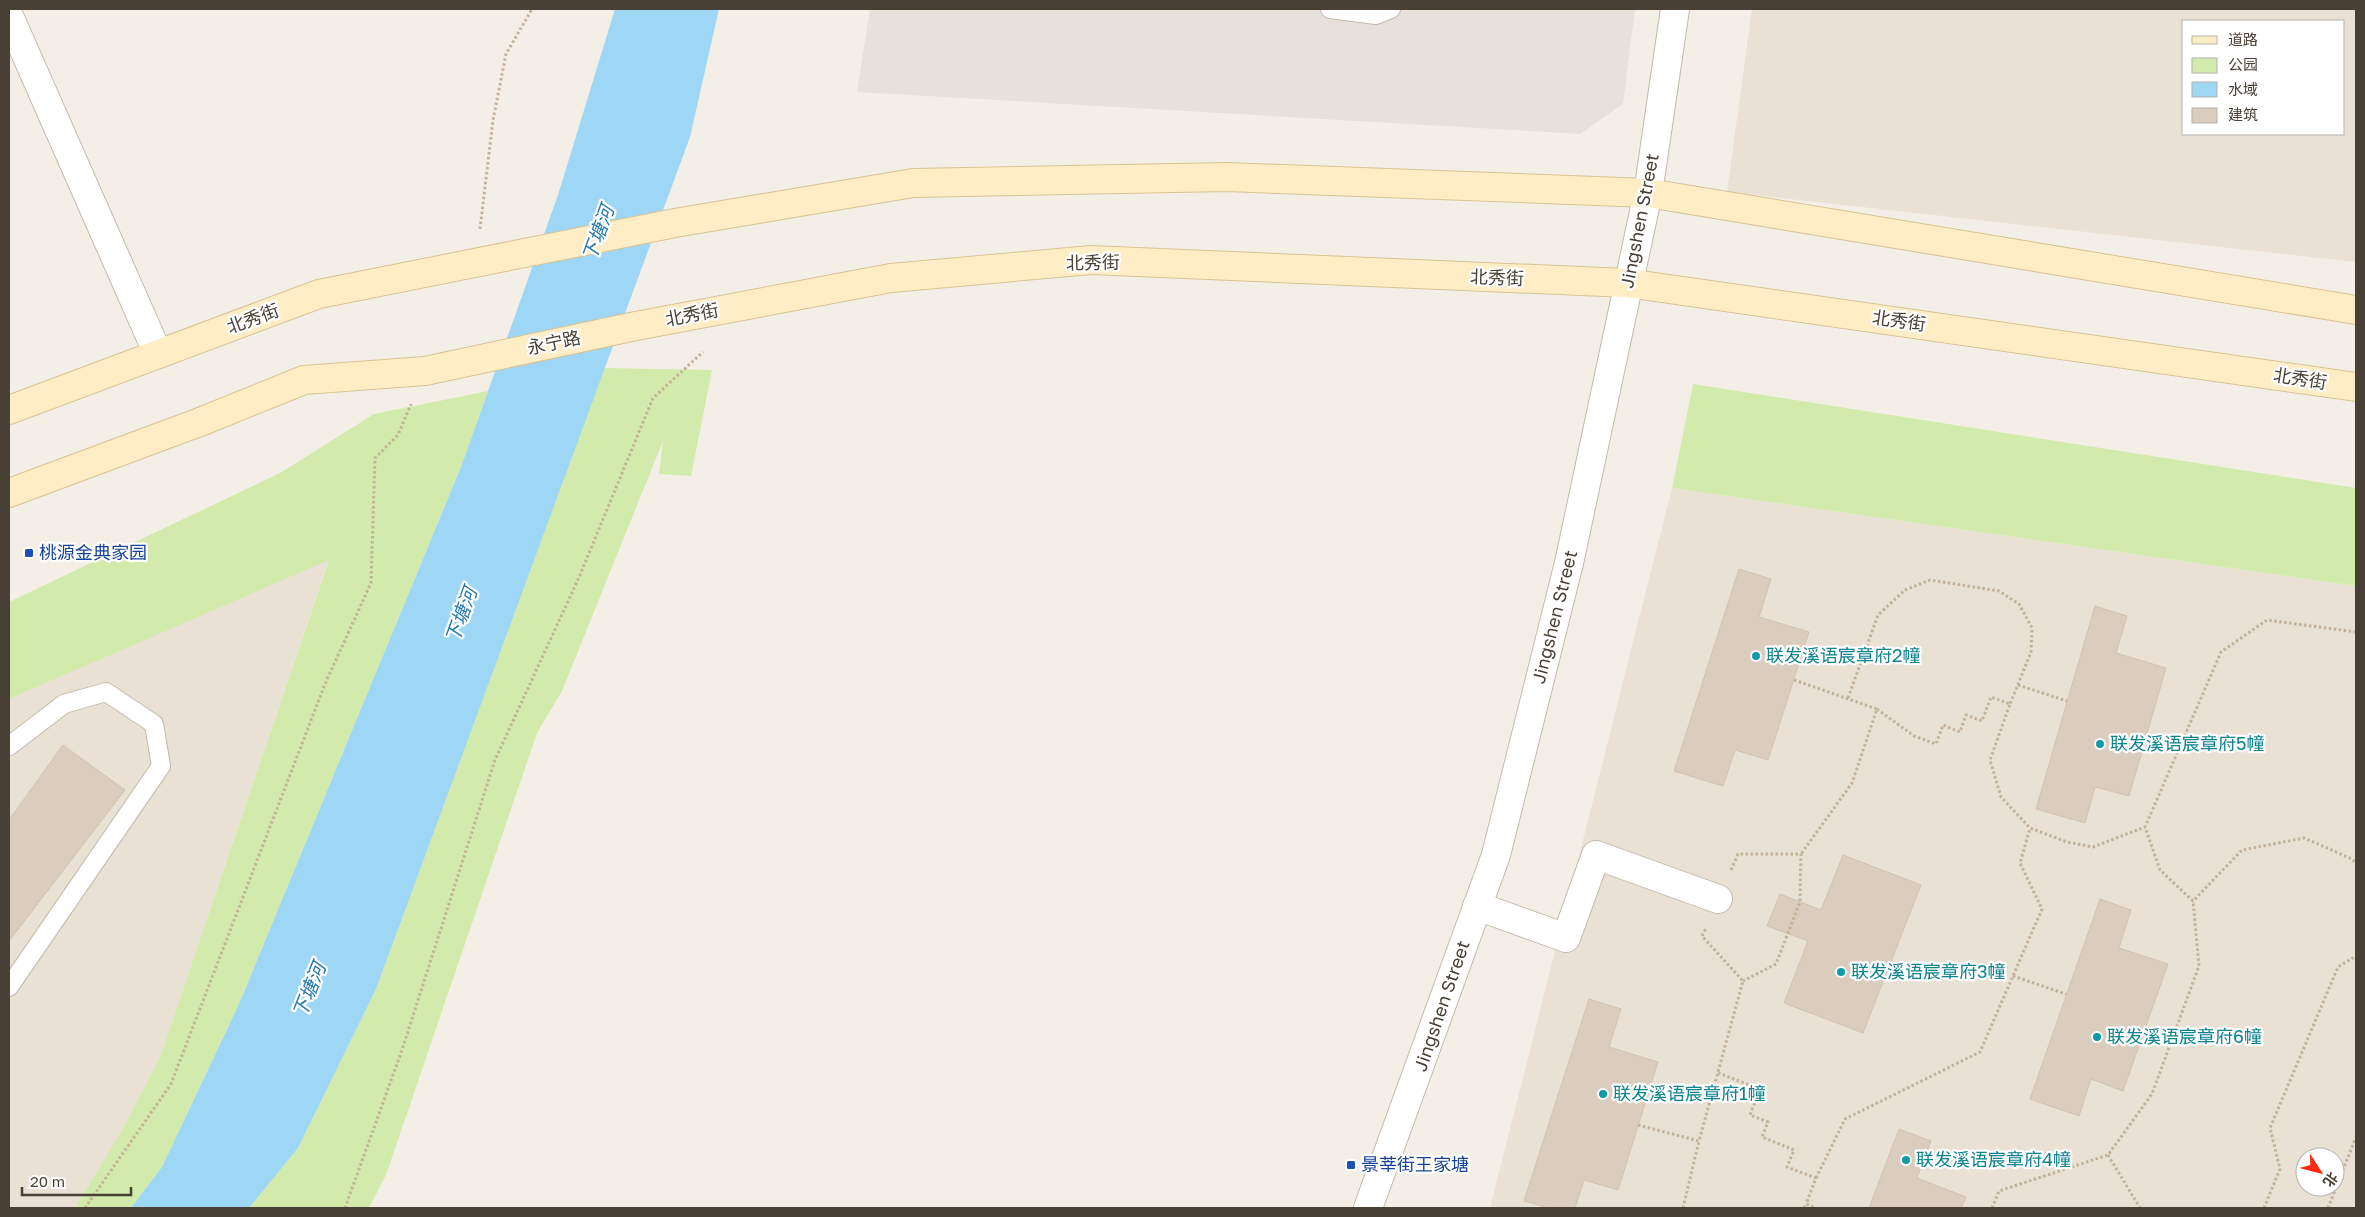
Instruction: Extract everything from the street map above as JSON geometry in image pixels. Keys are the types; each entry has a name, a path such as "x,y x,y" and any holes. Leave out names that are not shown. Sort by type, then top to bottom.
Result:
{"main road":[{"name":"北秀街","path":"9,410 319,294 506,258 675,222 913,183 1227,177 1648,193"},
{"path":"1648,193 2356,310"},
{"name":"北秀街","path":"636,326 891,278 1090,260 1627,283 2356,387"},
{"name":"永宁路","path":"425,371 636,326"},
{"path":"9,493 200,422 304,380 425,371"}],"street":[{"name":"Jingshen Street","path":"1368,1208 1496,855 1566,573 1627,283 1648,193 1675,9"},
{"path":"9,16 158,354"},
{"path":"1477,906 1566,938 1596,855 1718,899"}],"lane":[{"path":"1330,9 1376,15 1391,9"},
{"path":"9,746 64,704 106,692 154,724 161,766 9,987"}],"path":[{"path":"475,264 492,120 506,54 532,9"},
{"path":"344,1208 402,1050 495,760 580,575 653,398 703,352"},
{"path":"85,1208 171,1084 326,684 371,583 375,458 398,435 425,371"},
{"path":"1848,698 1878,614 1905,590 1930,580 1999,591 2020,604 2032,628 2031,652 1990,760 2001,797 2030,828 2067,842 2093,847 2145,826"},
{"path":"1992,1208 1999,1191 2108,1155 2152,1094 2199,966 2193,901 2160,870 2145,826 2221,652 2267,620 2356,632"},
{"path":"1794,680 1877,709 1914,736 1936,744 1943,725 1960,732 1966,715 1982,721 1990,697 2010,704"},
{"path":"2018,685 2067,702"},
{"path":"1683,1208 1699,1141 1743,981 1776,964 1800,902 1801,854 1852,783 1877,709"},
{"path":"1816,1208 1805,1206 1816,1178 1845,1119 1980,1052 2042,910 2020,863 2030,828"},
{"path":"2193,901 2242,850 2304,838 2352,858 2356,863"},
{"path":"1743,981 1702,936 1738,854 1801,854"},
{"path":"2264,1208 2280,1169 2270,1128 2338,967 2356,956"},
{"path":"2013,976 2066,994"},
{"path":"1718,1073 1760,1089 1750,1115 1768,1122 1762,1137 1794,1150 1788,1167 1816,1178"},
{"path":"1638,1125 1699,1141"},
{"path":"2328,1208 2355,1144 2356,1137"},
{"path":"2108,1155 2140,1208"}],"shaded area":[{"path":"870,9 1635,9 1623,104 1580,134 857,92"},
{"path":"1752,9 2356,9 2356,262 1727,192"},
{"path":"1672,488 2356,586 2356,1208 1490,1208"},
{"path":"329,559 160,1057 125,1125 75,1208 9,1208 9,699"}],"green space":[{"path":"604,368 712,370 691,476 659,474 663,441 562,691 537,733 386,1175 369,1208 249,1208 298,1148 376,989"},
{"path":"1693,384 2356,488 2356,586 1672,488"},
{"path":"488,391 461,467 239,1004 162,1167 131,1208 75,1208 125,1125 160,1057 329,560 9,699 9,602 280,473 374,414"}],"water":[{"name":"下塘河","path":"615,9 719,9 690,137 376,989 298,1148 249,1208 131,1208 162,1167 239,1004 461,467 558,195"}],"building":[{"name":"联发溪语宸章府2幢","path":"1739,569 1771,579 1759,617 1809,632 1768,760 1735,750 1723,786 1674,771"},
{"name":"联发溪语宸章府5幢","path":"2095,606 2127,616 2116,653 2166,668 2129,796 2095,787 2085,823 2036,809"},
{"path":"63,745 125,790 9,941 9,820"},
{"name":"联发溪语宸章府3幢","path":"1843,855 1921,885 1863,1033 1784,1003 1808,941 1767,926 1780,894 1821,910"},
{"name":"联发溪语宸章府6幢","path":"2100,899 2131,910 2119,948 2168,964 2123,1091 2091,1079 2079,1116 2030,1099"},
{"name":"联发溪语宸章府1幢","path":"1589,999 1621,1009 1609,1047 1658,1062 1618,1190 1584,1180 1575,1208 1549,1208 1524,1201"},
{"name":"联发溪语宸章府4幢","path":"1899,1129 1931,1141 1917,1178 1966,1197 1961,1208 1869,1208"}],"place":[{"name":"桃源金典家园","path":"29,553"},
{"name":"联发溪语宸章府2幢","path":"1756,656"},
{"name":"联发溪语宸章府5幢","path":"2100,744"},
{"name":"联发溪语宸章府3幢","path":"1841,972"},
{"name":"联发溪语宸章府6幢","path":"2097,1037"},
{"name":"联发溪语宸章府1幢","path":"1603,1094"},
{"name":"联发溪语宸章府4幢","path":"1906,1160"},
{"name":"景莘街王家塘","path":"1351,1165"}]}
